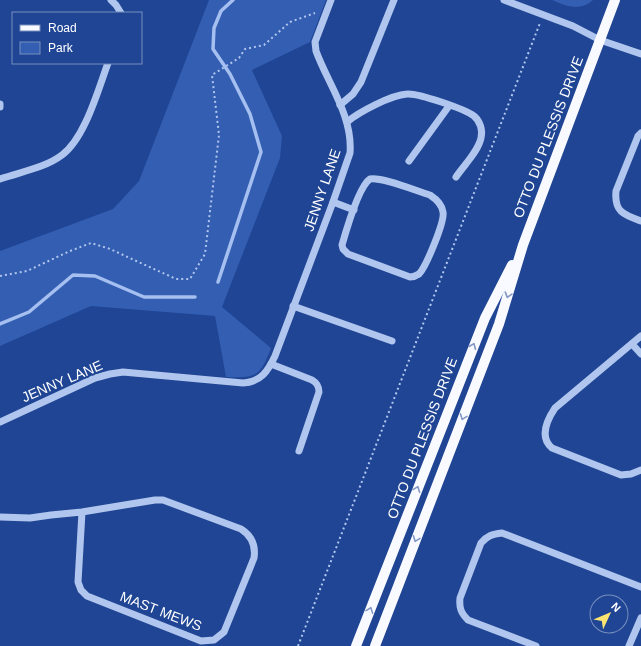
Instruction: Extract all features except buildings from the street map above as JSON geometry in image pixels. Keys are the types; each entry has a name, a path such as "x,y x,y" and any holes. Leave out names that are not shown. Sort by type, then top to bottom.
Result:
{"main road":[{"name":"OTTO DU PLESSIS DRIVE","path":"375,646 499,324 523,244 615,0"},
{"name":"OTTO DU PLESSIS DRIVE","path":"356,646 485,318 523,244"}],"street":[{"path":"111,0 120,12"},
{"name":"JENNY LANE","path":"0,422 95,378 110,374 123,372 243,383 249,383 264,375 271,364 349,160 350,137 347,122 316,50 315,42 331,0"},
{"path":"340,105 353,94 361,82 394,0"},
{"path":"504,0 573,26 600,40 641,54"},
{"path":"0,179 44,164 61,156 72,146 82,130 108,64"},
{"path":"347,122 355,115 395,96 408,94 423,96 449,106 465,110 475,116 480,122 481,138 476,149 456,177"},
{"path":"409,161 449,106"},
{"path":"641,133 638,136 616,191 616,206 620,211 627,216 641,221"},
{"path":"374,178 430,195 436,199 443,209 444,217 425,264 419,274 410,277 345,252 342,244 354,210 367,182 374,178"},
{"path":"333,202 354,210"},
{"path":"293,306 392,341"},
{"path":"641,336 554,408 547,423 545,433 546,442 556,451 610,472 621,475 631,474 641,470"},
{"path":"632,344 641,354"},
{"path":"271,364 312,380 317,383 319,388 319,392 299,451"},
{"name":"MAST MEWS","path":"0,517 30,518 163,500 241,529 246,532 253,541 255,547 254,558 224,632 214,640 201,641 87,596 81,590 78,582 82,512"},
{"path":"536,646 468,620 461,612 459,605 460,598 481,543 485,538 493,534 502,533 641,587"},
{"path":"629,646 641,618"}],"path":[{"path":"0,276 27,271 91,243 110,249 176,278 190,278 205,254 219,135 212,75 237,59 245,49 264,45 290,22 316,12 326,12"},
{"path":"298,646 540,23"}],"green space":[{"path":"209,0 326,0 310,42 252,70 282,136 280,158 222,307 271,348 264,365 256,374 251,376 226,377 215,316 91,306 0,346 0,251 113,209 139,181"},
{"path":"552,0 593,0 583,6 573,7"}],"waterway":[{"path":"218,282 261,152 250,114 230,74 213,49 214,28 221,11 233,0"},
{"path":"0,324 29,312 73,275 95,276 144,297 195,297"}]}
